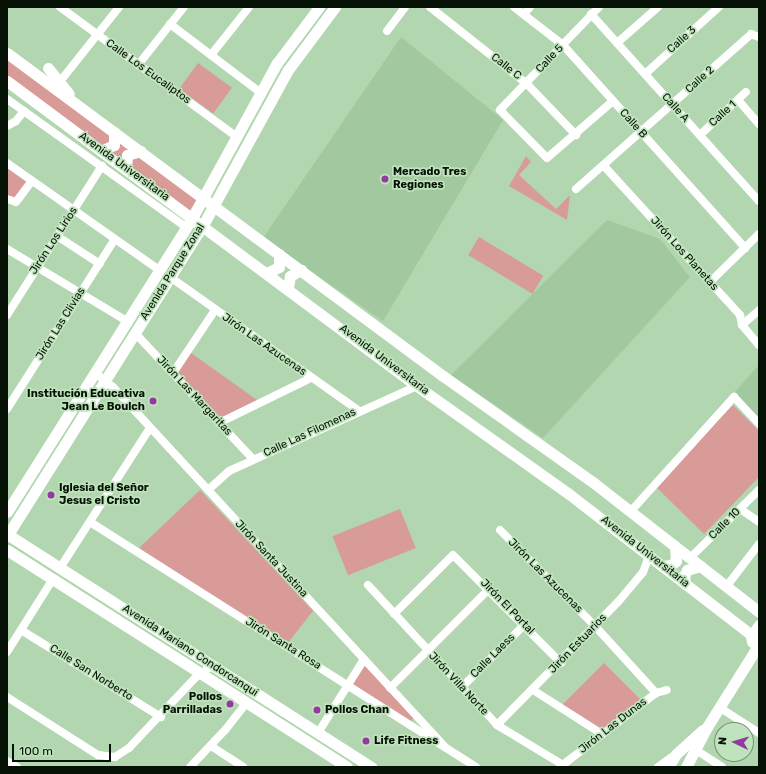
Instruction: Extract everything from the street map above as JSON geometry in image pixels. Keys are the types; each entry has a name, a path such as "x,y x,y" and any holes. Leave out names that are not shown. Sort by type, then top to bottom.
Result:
{"main road":[{"name":"Avenida Parque Zonal","path":"7,512 186,228 277,63 319,7"},
{"name":"Avenida Parque Zonal","path":"7,535 203,225 288,70 335,7"},
{"name":"Avenida Universitaria","path":"7,53 631,511 759,612"},
{"path":"48,68 81,108"},
{"name":"Avenida Universitaria","path":"7,82 288,288 417,386 569,494 755,639"},
{"path":"101,151 114,145 114,132"},
{"path":"126,169 125,160 127,155 140,151"},
{"path":"267,273 279,267 279,254"},
{"path":"288,288 290,276 301,270"},
{"name":"Avenida Mariano Condorcanqui","path":"7,535 372,767"},
{"path":"662,566 671,566 676,561 675,546"},
{"name":"Avenida Mariano Condorcanqui","path":"7,550 347,767"},
{"path":"43,573 50,562"},
{"path":"685,584 684,576 687,570 700,566"},
{"path":"686,767 719,707 756,654 755,639 759,625"},
{"path":"668,767 676,754 707,727"}],"street":[{"name":"Calle Los Eucaliptos","path":"60,7 237,137"},
{"path":"62,79 119,7"},
{"path":"138,65 184,7"},
{"path":"211,55 249,7"},
{"path":"387,31 405,7"},
{"name":"Calle C","path":"430,7 527,84 576,135"},
{"name":"Calle B","path":"514,7 563,45 745,248"},
{"path":"524,14 530,7"},
{"name":"Calle 5","path":"576,135 550,158 545,157 500,110 527,84 599,7"},
{"path":"617,43 658,7"},
{"name":"Calle 3","path":"645,74 719,7"},
{"name":"Calle A","path":"591,14 759,201"},
{"path":"170,24 261,93"},
{"name":"Calle 2","path":"576,189 672,105 755,36"},
{"name":"Calle 1","path":"700,135 746,92"},
{"name":"Avenida Universitaria","path":"7,98 186,228"},
{"path":"738,100 759,124"},
{"path":"576,135 613,101"},
{"path":"7,126 16,121 24,111"},
{"path":"7,163 159,270"},
{"name":"Jirón Los Lirios","path":"8,310 102,166"},
{"name":"Jirón Los Planetas","path":"604,166 740,315 742,325 759,344"},
{"path":"9,201 16,202 32,181"},
{"path":"710,282 759,234"},
{"path":"57,236 100,264"},
{"name":"Jirón Las Clivias","path":"7,409 115,239"},
{"path":"7,249 128,321"},
{"name":"Jirón Las Azucenas","path":"170,277 359,411"},
{"path":"173,373 215,310"},
{"path":"742,325 759,310"},
{"name":"Jirón Las Margaritas","path":"135,333 253,459"},
{"name":"Jirón Santa Justina","path":"95,373 106,380 446,748"},
{"path":"219,423 311,378"},
{"name":"Calle Las Filomenas","path":"208,490 229,471 253,459 417,386"},
{"path":"631,511 734,397 759,424"},
{"path":"60,568 150,428"},
{"name":"Calle 10","path":"690,558 759,490"},
{"path":"740,509 759,522"},
{"name":"Jirón Santa Rosa","path":"90,522 476,767"},
{"name":"Jirón Las Azucenas","path":"500,530 595,626 656,693"},
{"path":"726,587 759,544"},
{"name":"Jirón El Portal","path":"394,614 451,556 456,557 561,663"},
{"name":"Jirón Estuarios","path":"497,725 561,663 595,626 643,572 649,556"},
{"path":"7,652 53,580"},
{"name":"Jirón Villa Norte","path":"368,586 461,688 497,725 561,766"},
{"path":"390,688 489,589"},
{"name":"Calle Laess","path":"461,688 524,625"},
{"name":"Calle San Norberto","path":"21,630 160,717"},
{"path":"318,732 346,684 364,659"},
{"path":"7,697 106,758 123,755 202,674 213,665"},
{"path":"533,690 602,734"},
{"name":"Jirón Las Dunas","path":"561,766 656,693 667,690"},
{"path":"190,767 211,746 246,702"},
{"path":"719,707 759,733"},
{"path":"211,746 243,767"},
{"path":"696,750 722,767"},
{"path":"658,767 676,754"},
{"path":"7,761 17,767"}],"shaded area":[{"name":"Mercado Tres Regiones","path":"401,37 503,120 383,321 263,238"},
{"path":"7,57 200,197 187,214 7,83"},
{"path":"198,63 232,88 213,114 179,89"},
{"path":"526,156 531,162 519,175 556,209 570,195 567,220 509,186"},
{"path":"7,168 26,182 14,199 7,195"},
{"path":"607,220 660,239 690,277 543,438 451,375"},
{"path":"479,237 543,276 532,294 468,255"},
{"path":"191,353 257,400 220,418 177,371"},
{"path":"759,365 759,422 732,395"},
{"path":"733,405 759,431 759,477 704,534 655,486"},
{"path":"200,490 313,611 287,644 139,548"},
{"path":"400,509 416,548 348,575 332,536"},
{"path":"604,663 642,701 601,731 562,705"},
{"path":"365,666 414,717 411,722 353,684"}],"place":[{"name":"Mercado Tres Regiones","path":"385,179"},
{"name":"Institución Educativa Jean Le Boulch","path":"153,401"},
{"name":"Iglesia del Señor Jesus el Cristo","path":"51,495"},
{"name":"Pollos Parrilladas","path":"230,704"},
{"name":"Pollos Chan","path":"317,710"},
{"name":"Life Fitness","path":"366,741"}]}
